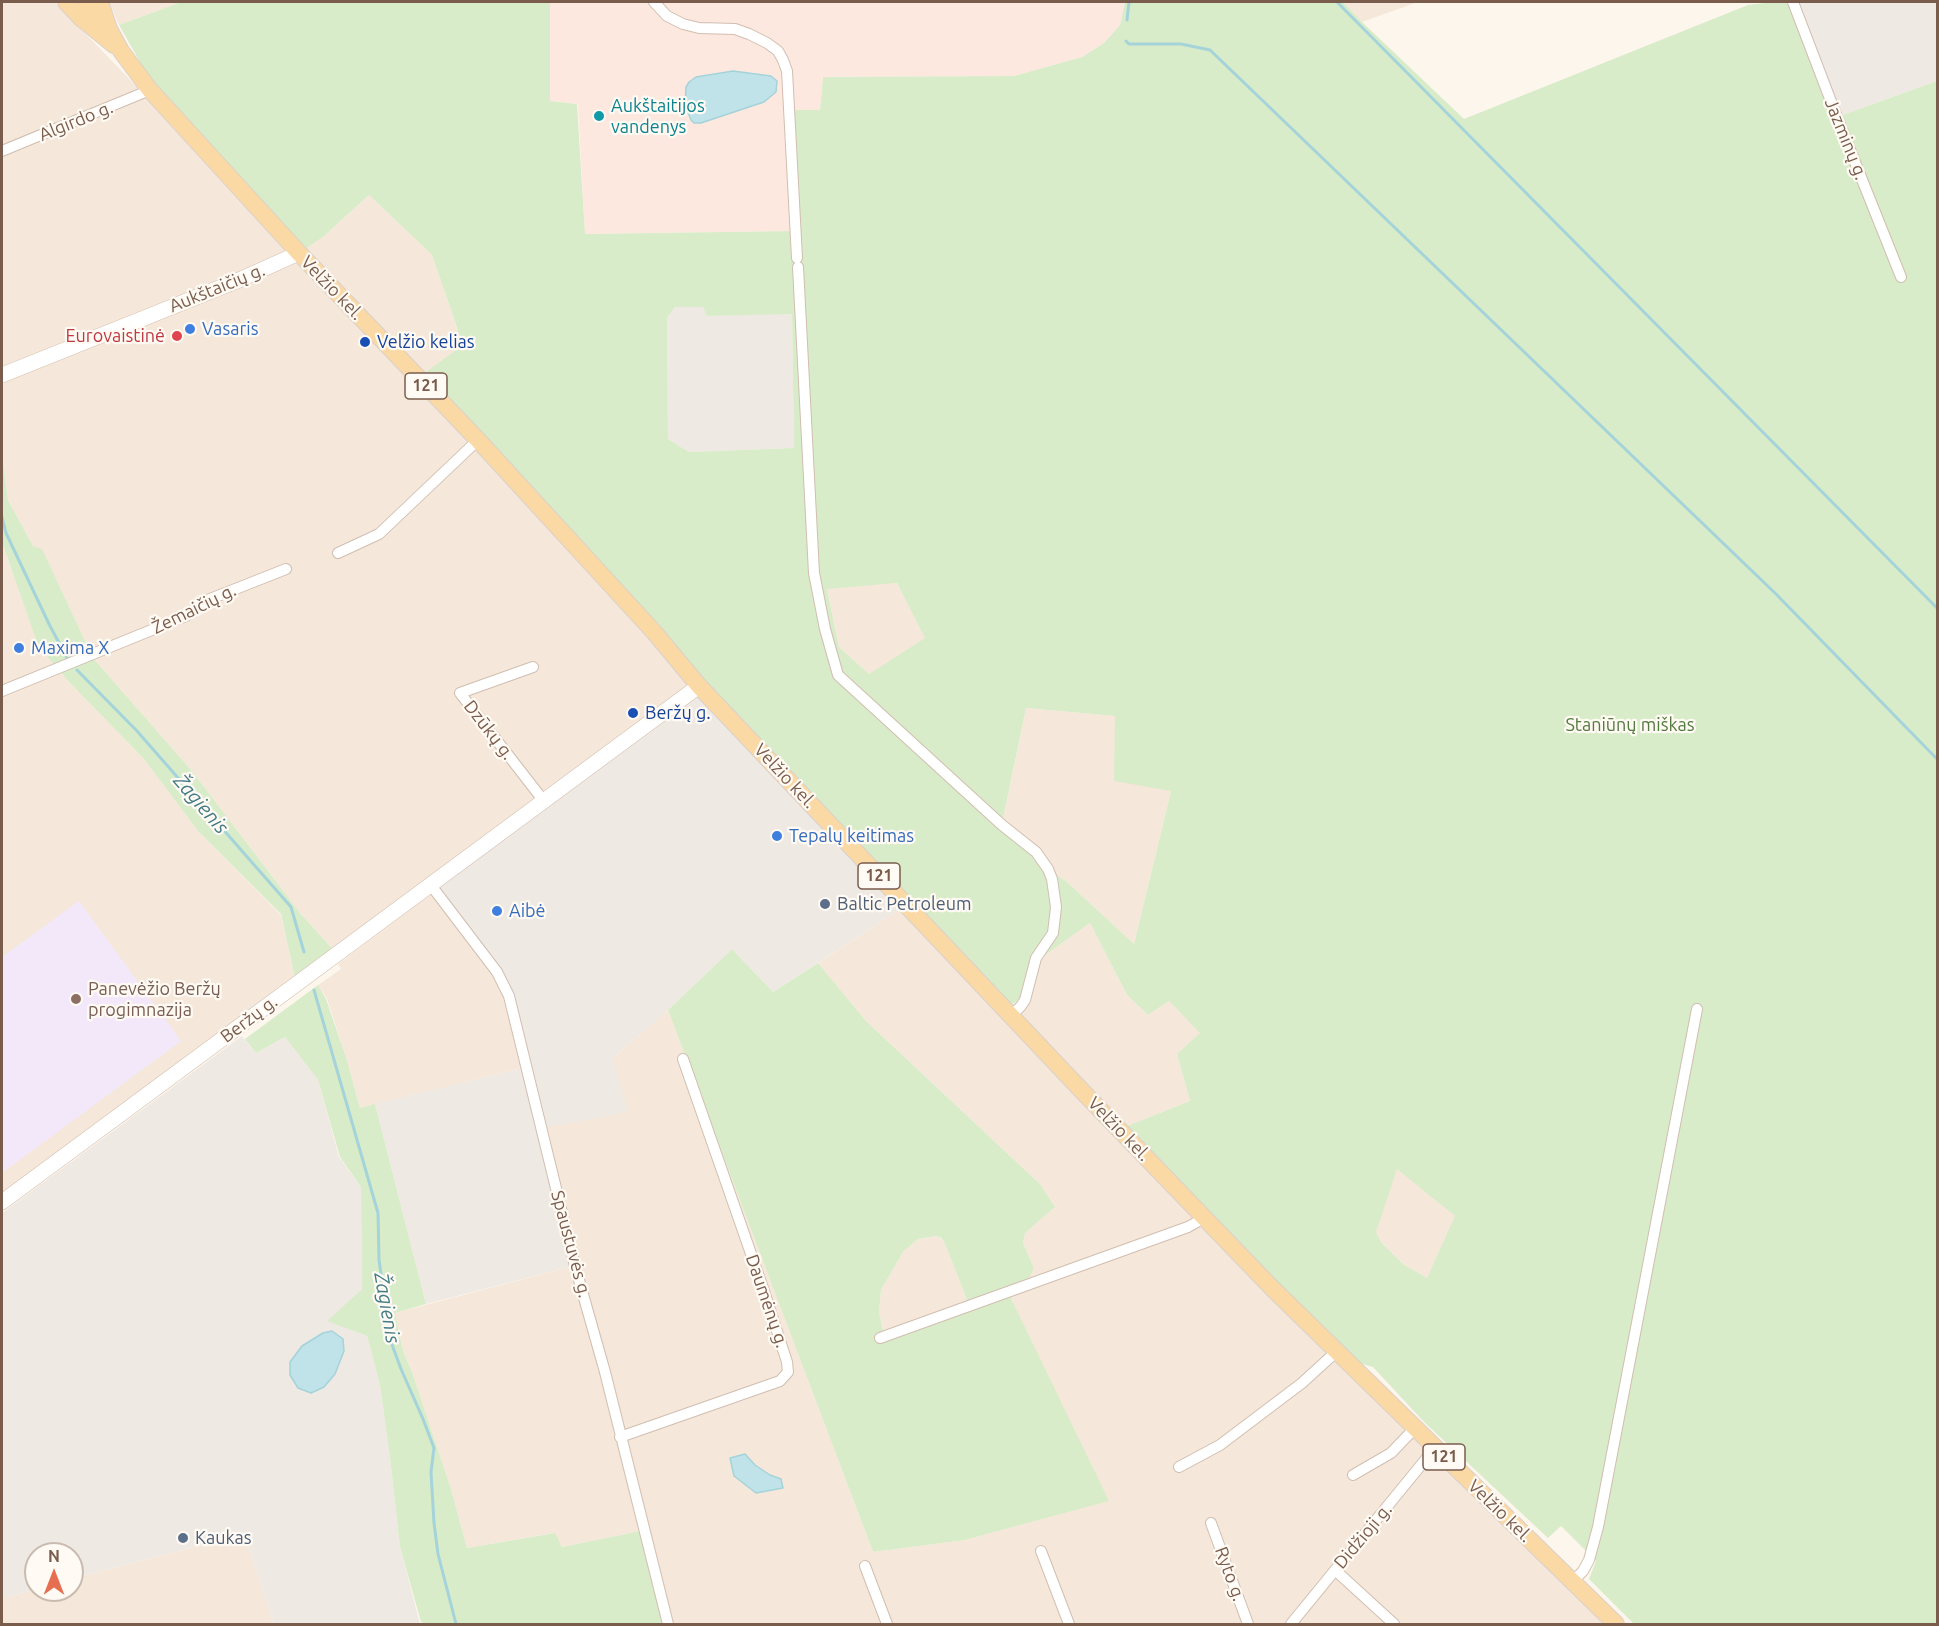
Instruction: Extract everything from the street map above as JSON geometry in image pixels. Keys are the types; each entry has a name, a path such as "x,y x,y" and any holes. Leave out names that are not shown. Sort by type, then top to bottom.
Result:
{"main road":[{"path":"66,2 81,18 121,51"},
{"name":"121","path":"87,2 98,19 109,29"},
{"name":"121","path":"100,2 109,29"},
{"name":"Velžio kel.","path":"109,29 121,51 150,90 299,253 478,441 654,632 699,686 1204,1218 1336,1351 1616,1624"},
{"name":"Aukštaičių g.","path":"2,375 239,280 299,253"},
{"name":"Beržų g.","path":"2,1202 699,686"}],"street":[{"path":"654,2 667,16 683,24 699,28 735,29 767,43 778,51 787,71 814,573 825,629 838,675 1002,825 1036,852 1048,868 1056,907 1053,933 1036,958 1021,1006 1011,1016"},
{"name":"Jazminų g.","path":"1793,2 1901,277"},
{"name":"Algirdo g.","path":"2,151 150,90"},
{"path":"338,553 379,534 478,441"},
{"name":"Žemaičių g.","path":"2,691 186,616 205,601 286,569"},
{"name":"Dzūkų g.","path":"533,667 460,693 543,800"},
{"name":"Spaustuvės g.","path":"430,884 497,972 509,996 575,1266 605,1371 668,1624"},
{"path":"1572,1582 1584,1571 1598,1527 1697,1010"},
{"name":"Daumėnų g.","path":"620,1437 780,1381 788,1371 764,1292 683,1059"},
{"path":"880,1338 1188,1227 1204,1218"},
{"path":"1179,1467 1220,1445 1302,1383 1336,1351"},
{"path":"1353,1474 1390,1453 1415,1428"},
{"name":"Didžioji g.","path":"1291,1624 1435,1448"},
{"name":"Ryto g.","path":"1211,1523 1248,1624"},
{"path":"1041,1551 1069,1624"},
{"path":"866,1566 887,1624"},
{"path":"1335,1570 1394,1624"}],"shaded area":[{"path":"2,2 55,2 136,86 150,90 324,236 369,195 432,255 463,346 419,378 699,686 337,954 300,913 192,771 93,658 42,550 33,546 8,500 2,454"},
{"path":"109,2 181,2 119,25"},
{"path":"550,2 1125,2 1120,25 1104,43 1082,57 1014,76 823,77 820,110 790,110 796,231 585,234 578,104 550,101"},
{"path":"1343,2 1418,2 1362,22"},
{"path":"1793,2 1937,2 1937,81 1837,117"},
{"path":"675,307 703,307 708,316 792,313 794,448 689,452 668,439 667,318"},
{"path":"2,542 38,646 69,682 144,759 198,831 281,915 296,983 2,1202"},
{"path":"897,583 926,638 869,674 839,647 827,588"},
{"path":"699,686 902,908 773,992 732,949 613,1058 628,1112 537,1129 573,1266 426,1304 375,1104 530,1066 512,995 438,889 529,811"},
{"path":"1026,708 1116,716 1171,791 1134,944 1067,882 1048,869 1002,825"},
{"path":"438,889 498,970 530,1066 360,1108 327,999 318,985 341,969 338,964"},
{"name":"Panevėžio Beržų progimnazija","path":"79,901 181,1041 2,1173 2,957"},
{"path":"902,908 1606,1624 664,1624 640,1531 562,1547 554,1533 467,1548 451,1489 403,1351 395,1313 573,1266 537,1129 668,1010 873,1552 965,1540 1108,1501 1006,1288 1034,1268 1023,1243 1025,1233 1055,1207 1041,1185 866,1021 818,963"},
{"path":"1090,923 1127,995 1148,1015 1169,1001 1201,1033 1177,1054 1190,1101 1127,1126 1011,1006 1023,997 1030,966"},
{"path":"242,1036 256,1053 285,1037 318,1080 339,1157 361,1187 362,1289 328,1321 367,1336 380,1385 400,1547 420,1624 274,1624 244,1534 84,1576 84,1542 24,1542 24,1593 2,1599 2,1213"},
{"path":"1397,1168 1456,1216 1427,1278 1403,1264 1381,1242 1375,1232"},
{"path":"936,1236 945,1244 971,1310 885,1340 879,1312 881,1290 903,1252 918,1239"},
{"path":"244,1534 274,1624 2,1624 2,1599 24,1593 24,1602 84,1602 84,1576"}],"green space":[{"name":"Staniūnų miškas","path":"181,2 550,2 550,101 577,104 585,234 795,231 789,110 820,110 823,77 1014,76 1082,57 1104,43 1120,25 1125,2 1343,2 1464,119 1748,5 1773,2 1793,2 1837,117 1937,81 1937,1624 1634,1624 1589,1579 1596,1561 1561,1526 1548,1538 1424,1422 1373,1367 1344,1359 1127,1126 1190,1101 1177,1054 1200,1033 1169,1001 1148,1015 1127,995 1090,923 1030,966 1023,997 1011,1005 418,378 463,345 432,255 369,195 324,236 299,253 165,99 144,69 119,25","holes":["675,307 703,307 707,316 792,314 794,448 689,452 668,439 667,318","897,583 925,638 869,674 839,647 827,589","1026,708 1115,716 1114,781 1171,791 1134,944 1067,882 1048,869 1002,824","1397,1169 1455,1216 1427,1278 1403,1264 1381,1242 1376,1232"]},
{"path":"2,454 8,500 33,546 42,549 93,658 192,771 300,913 337,954 296,983 281,914 198,831 144,759 69,682 38,646 2,542"},
{"path":"732,949 773,992 818,963 866,1021 1041,1185 1055,1207 1025,1233 1023,1243 1034,1268 1029,1278 1006,1288 1109,1501 965,1540 873,1552 668,1010","holes":["936,1236 941,1238 971,1310 885,1340 879,1312 881,1290 903,1252 918,1239"]},
{"path":"318,985 326,999 347,1060 360,1108 375,1104 426,1304 395,1313 403,1351 451,1489 467,1548 555,1533 562,1547 640,1531 664,1624 426,1624 421,1622 400,1547 380,1385 367,1336 327,1321 362,1289 361,1187 340,1157 318,1080 285,1037 256,1053 245,1039"}],"water":[{"path":"733,71 771,76 777,81 776,92 764,102 701,123 694,123 685,105 686,87 689,82 696,77"},
{"path":"332,1331 343,1339 344,1351 335,1374 324,1387 311,1393 298,1388 290,1375 290,1362 302,1346 323,1333"},
{"path":"745,1454 755,1465 781,1479 783,1488 756,1493 734,1476 730,1458"}],"waterway":[{"path":"1127,20 1129,2"},
{"path":"1337,2 1938,609"},
{"path":"1126,41 1129,44 1181,44 1210,50 1776,594 1938,760"},
{"name":"Žagienis","path":"2,517 6,533 67,658"},
{"name":"Žagienis","path":"77,670 137,731 291,907 304,952"},
{"name":"Žagienis","path":"314,990 378,1213 379,1260 391,1342 434,1448 431,1472 434,1523 438,1554 456,1624"}],"place":[{"name":"Aukštaitijos vandenys","path":"599,116"},
{"name":"Vasaris","path":"190,329"},
{"name":"Eurovaistinė","path":"177,336"},
{"name":"Velžio kelias","path":"365,342"},
{"name":"Maxima X","path":"19,648"},
{"name":"Beržų g.","path":"633,713"},
{"name":"Tepalų keitimas","path":"777,836"},
{"name":"Baltic Petroleum","path":"825,904"},
{"name":"Aibė","path":"497,911"},
{"name":"Panevėžio Beržų progimnazija","path":"76,999"},
{"name":"Kaukas","path":"183,1538"}]}
